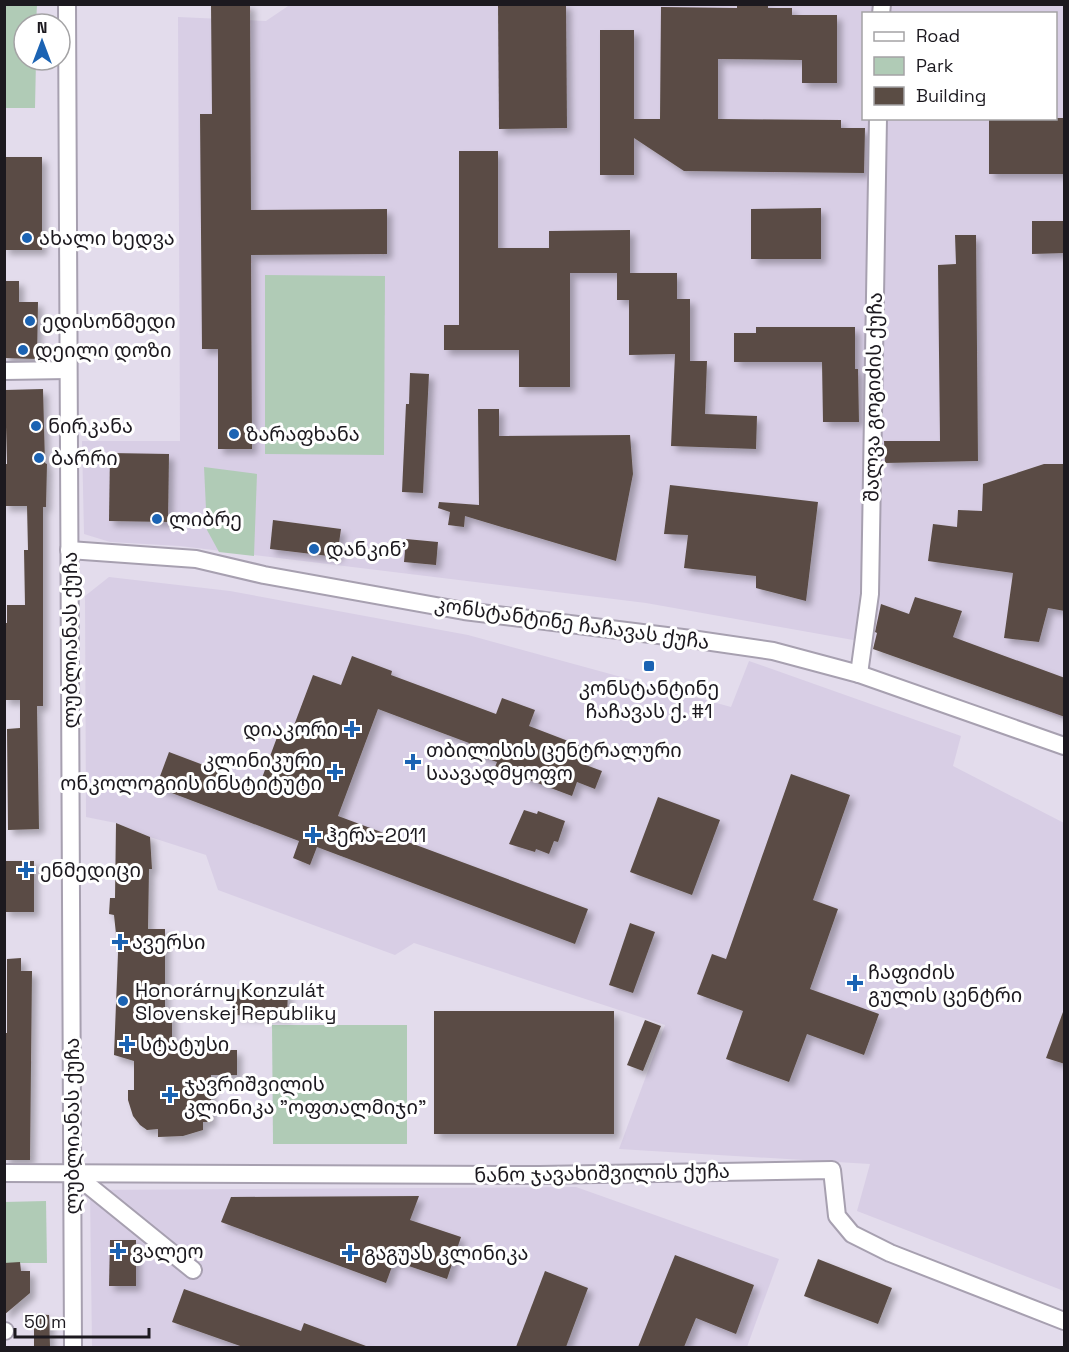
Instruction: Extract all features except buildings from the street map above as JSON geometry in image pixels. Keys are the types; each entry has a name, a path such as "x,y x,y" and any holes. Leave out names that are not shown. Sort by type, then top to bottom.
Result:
{"street":[{"name":"ლუბლიანას ქუჩა","path":"67,4 74,1347"},
{"name":"შალვა გოგიძის ქუჩა","path":"859,674 870,594 878,120"},
{"path":"4,372 68,370"},
{"name":"კონსტანტინე ჩაჩავას ქუჩა","path":"69,550 196,559 264,575 464,611 680,637 773,651 859,674 1065,746"},
{"name":"ნანო ჯავახიშვილის ქუჩა","path":"72,1172 504,1175 832,1170 837,1216 852,1234 890,1253 1065,1321"},
{"path":"4,1173 72,1172 193,1270"}],"shaded area":[{"path":"291,4 1064,5 1064,719 870,643 646,603 180,546 110,542 84,534 82,441 180,441 178,17 266,21"},
{"path":"109,577 230,591 468,635 731,707 749,661 961,736 953,766 1064,823 1064,1291 857,1211 870,1164 619,1149 665,1025 414,943 395,955 218,890 206,855 150,837 116,823 86,817 85,596"},
{"path":"576,1187 779,1259 747,1347 92,1347 90,1190"}],"green space":[{"path":"4,5 37,5 37,12 12,12 12,72 36,72 35,108 5,108"},
{"path":"265,275 385,276 384,455 265,454"},
{"path":"204,467 257,474 254,556 219,552 207,530"},
{"path":"272,1025 407,1025 407,1144 273,1144"},
{"path":"46,1201 47,1263 5,1263 4,1202"}],"place":[{"name":"ახალი ხედვა","path":"27,238"},
{"name":"ედისონმედი","path":"30,321"},
{"name":"დეილი დოზი","path":"23,350"},
{"name":"ნირკანა","path":"36,426"},
{"name":"ზარაფხანა","path":"234,434"},
{"name":"ბარრი","path":"39,458"},
{"name":"ლიბრე","path":"157,519"},
{"name":"დანკინ'","path":"314,549"},
{"name":"კონსტანტინე ჩაჩავას ქ. #1","path":"649,666"},
{"name":"დიაკორი","path":"352,729"},
{"name":"თბილისის ცენტრალური საავადმყოფო","path":"413,762"},
{"name":"კლინიკური ონკოლოგიის ინსტიტუტი","path":"335,772"},
{"name":"ჰერა-2011","path":"313,835"},
{"name":"ენმედიცი","path":"26,870"},
{"name":"ავერსი","path":"120,942"},
{"name":"ჩაფიძის გულის ცენტრი","path":"855,983"},
{"name":"Honorárny Konzulát Slovenskej Republiky","path":"123,1001"},
{"name":"სტატუსი","path":"127,1044"},
{"name":"ჯავრიშვილის კლინიკა \"ოფთალმიჯი\"","path":"170,1095"},
{"name":"ვალეო","path":"118,1251"},
{"name":"გაგუას კლინიკა","path":"350,1253"}]}
